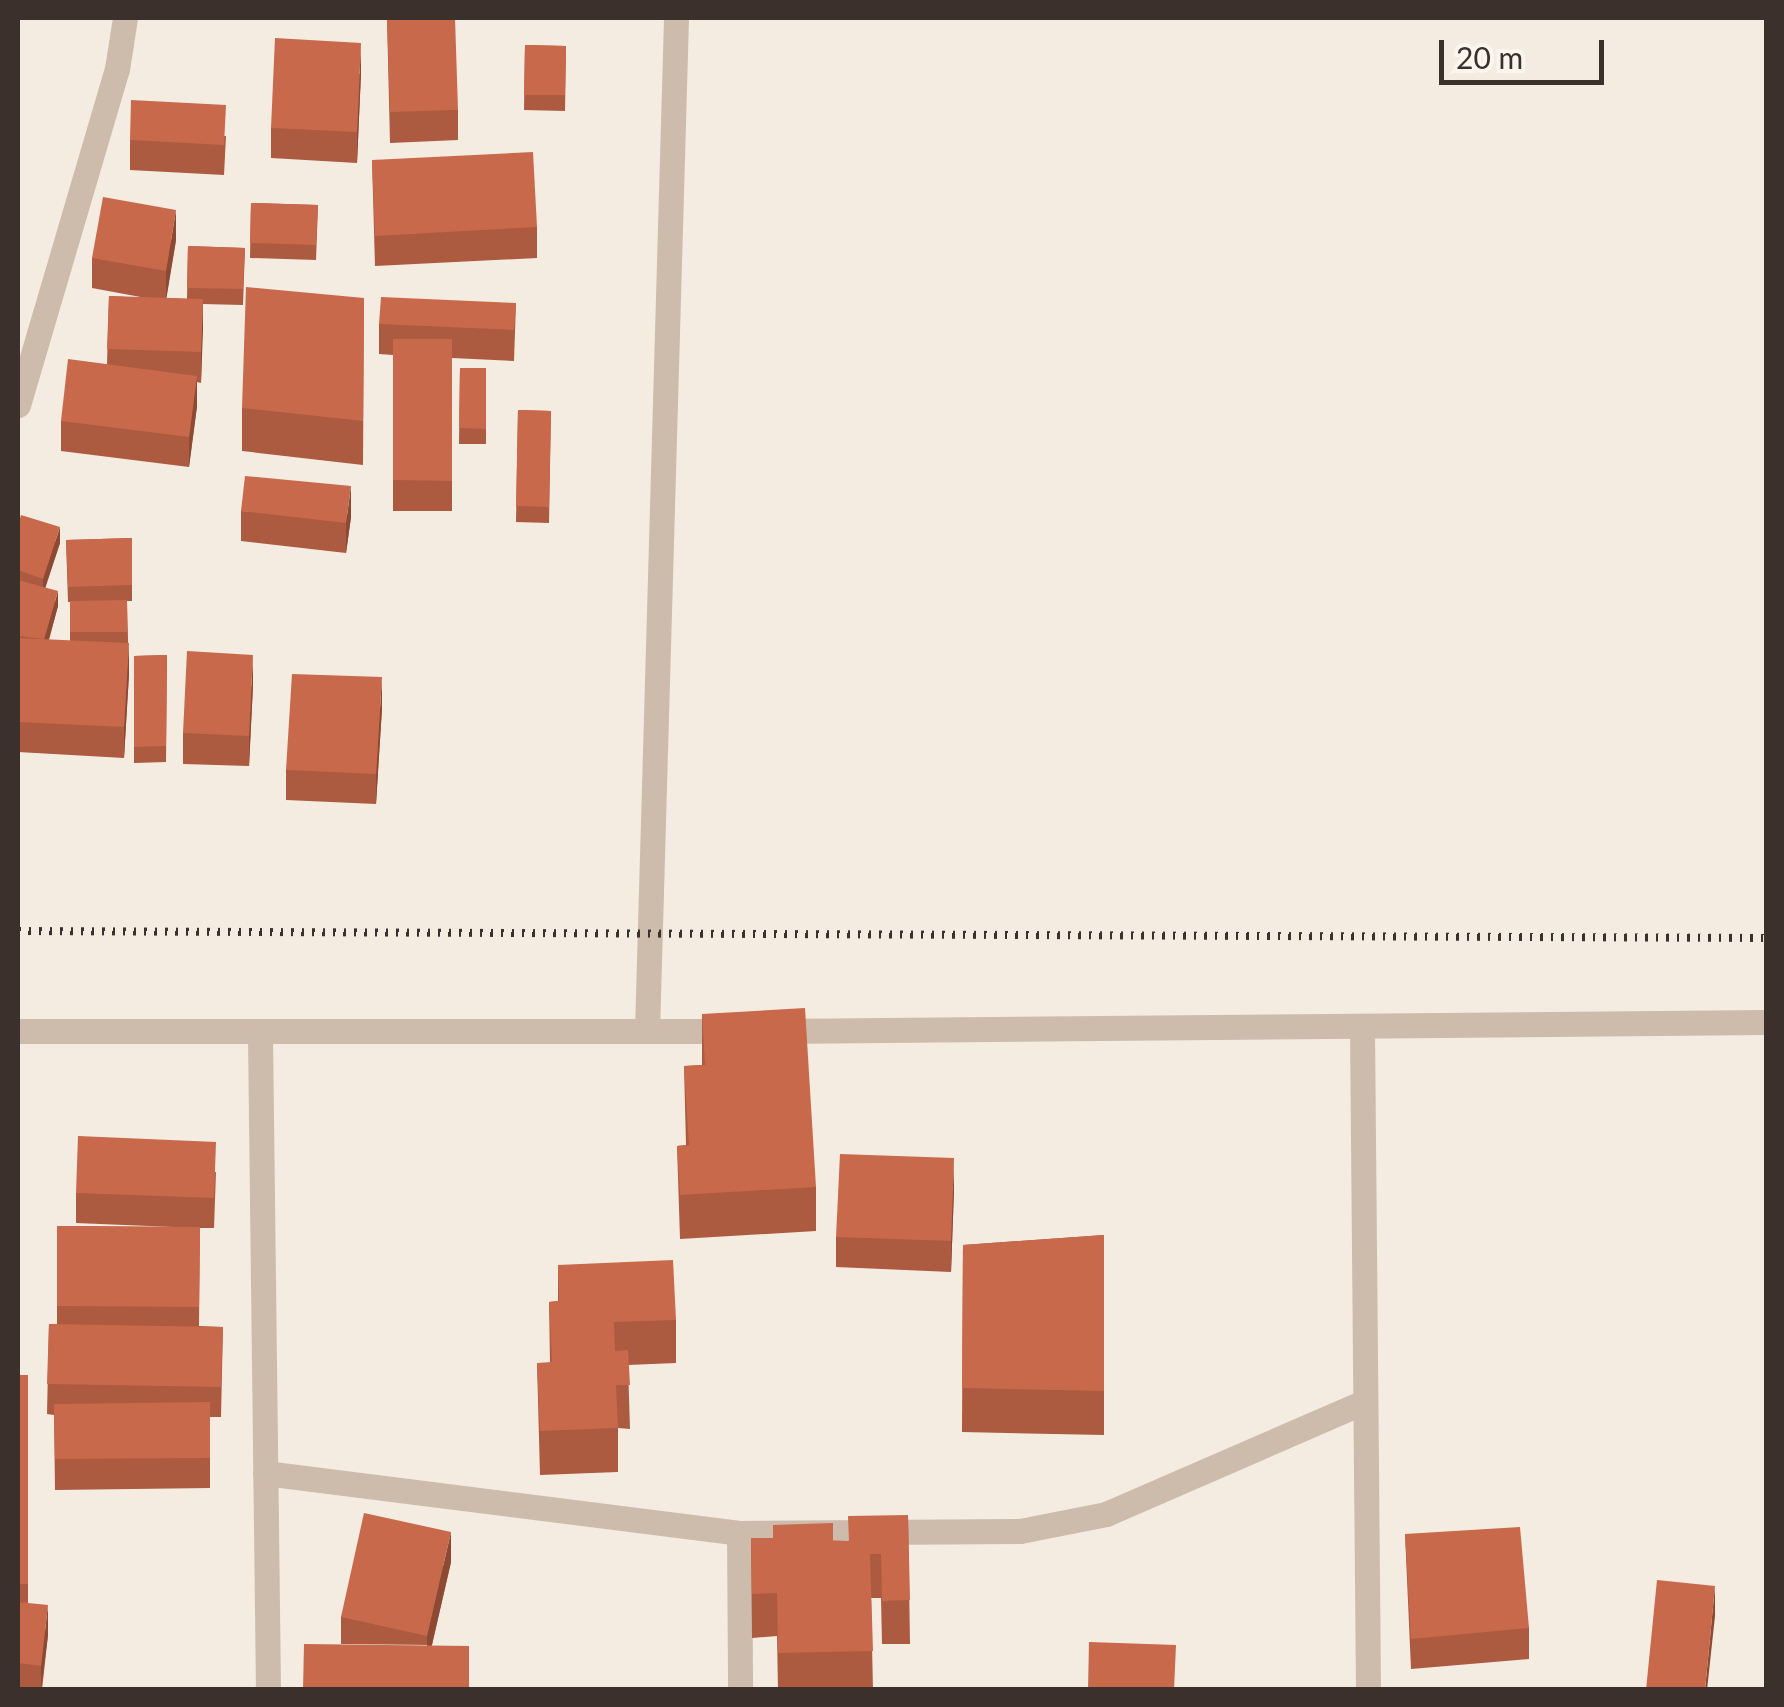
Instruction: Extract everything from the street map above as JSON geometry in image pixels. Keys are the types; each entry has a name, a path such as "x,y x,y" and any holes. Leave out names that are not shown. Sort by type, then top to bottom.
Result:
{"street":[{"path":"18,404 117,69 125,18"},
{"path":"647,1031 676,18"},
{"path":"18,1031 260,1036 1766,1022"},
{"path":"1362,1028 1368,1690"},
{"path":"260,1036 268,1690"},
{"path":"265,1473 739,1533 1020,1531 1069,1524 1363,1402"},
{"path":"739,1533 740,1690"}],"building":[{"path":"387,18 455,18 458,110 390,112"},
{"path":"275,38 361,43 357,132 271,128"},
{"path":"525,45 566,46 565,95 524,95"},
{"path":"131,100 226,105 224,145 130,140"},
{"path":"533,152 537,227 375,236 372,160"},
{"path":"103,197 176,210 166,271 92,258"},
{"path":"251,203 318,205 316,245 250,243"},
{"path":"188,246 245,248 243,289 187,288"},
{"path":"246,287 364,298 363,421 242,408"},
{"path":"109,296 203,299 201,352 107,349"},
{"path":"381,297 516,303 514,330 379,324"},
{"path":"393,339 452,339 452,481 393,480"},
{"path":"68,359 197,376 189,437 61,421"},
{"path":"460,368 486,368 486,429 459,428"},
{"path":"518,410 551,411 549,507 516,506"},
{"path":"245,476 351,486 346,523 241,511"},
{"path":"21,515 60,527 43,579 18,570"},
{"path":"132,538 132,585 68,587 66,540"},
{"path":"18,580 58,591 44,639 18,636"},
{"path":"127,600 127,632 70,632 70,601"},
{"path":"18,638 129,643 124,727 18,722"},
{"path":"187,651 253,655 249,736 183,733"},
{"path":"167,655 166,746 134,747 134,656"},
{"path":"292,674 382,677 376,774 286,770"},
{"path":"805,1008 816,1187 680,1195 677,1146 689,1145 684,1066 705,1065 702,1014"},
{"path":"78,1136 216,1142 214,1198 76,1193"},
{"path":"840,1154 954,1158 951,1241 836,1237"},
{"path":"57,1226 200,1227 199,1307 57,1306"},
{"path":"1104,1235 1104,1391 962,1388 963,1245"},
{"path":"673,1260 676,1320 614,1322 615,1351 628,1350 630,1385 616,1385 618,1428 540,1431 537,1363 552,1362 549,1302 559,1301 558,1265"},
{"path":"49,1324 223,1327 221,1387 47,1384"},
{"path":"18,1375 28,1375 28,1584 18,1584"},
{"path":"210,1402 210,1458 55,1459 54,1404"},
{"path":"364,1513 451,1532 427,1636 341,1617"},
{"path":"908,1515 910,1600 882,1601 881,1554 870,1554 873,1651 778,1653 777,1593 752,1594 751,1538 773,1538 773,1525 833,1523 833,1541 849,1541 848,1516"},
{"path":"1520,1527 1529,1628 1411,1639 1405,1534"},
{"path":"1657,1580 1715,1586 1705,1690 1646,1690"},
{"path":"18,1602 48,1605 41,1666 18,1663"},
{"path":"1089,1642 1176,1645 1174,1690 1088,1690"},
{"path":"304,1644 469,1646 469,1690 303,1690"}],"railway":[{"path":"18,931 1766,938"}]}
